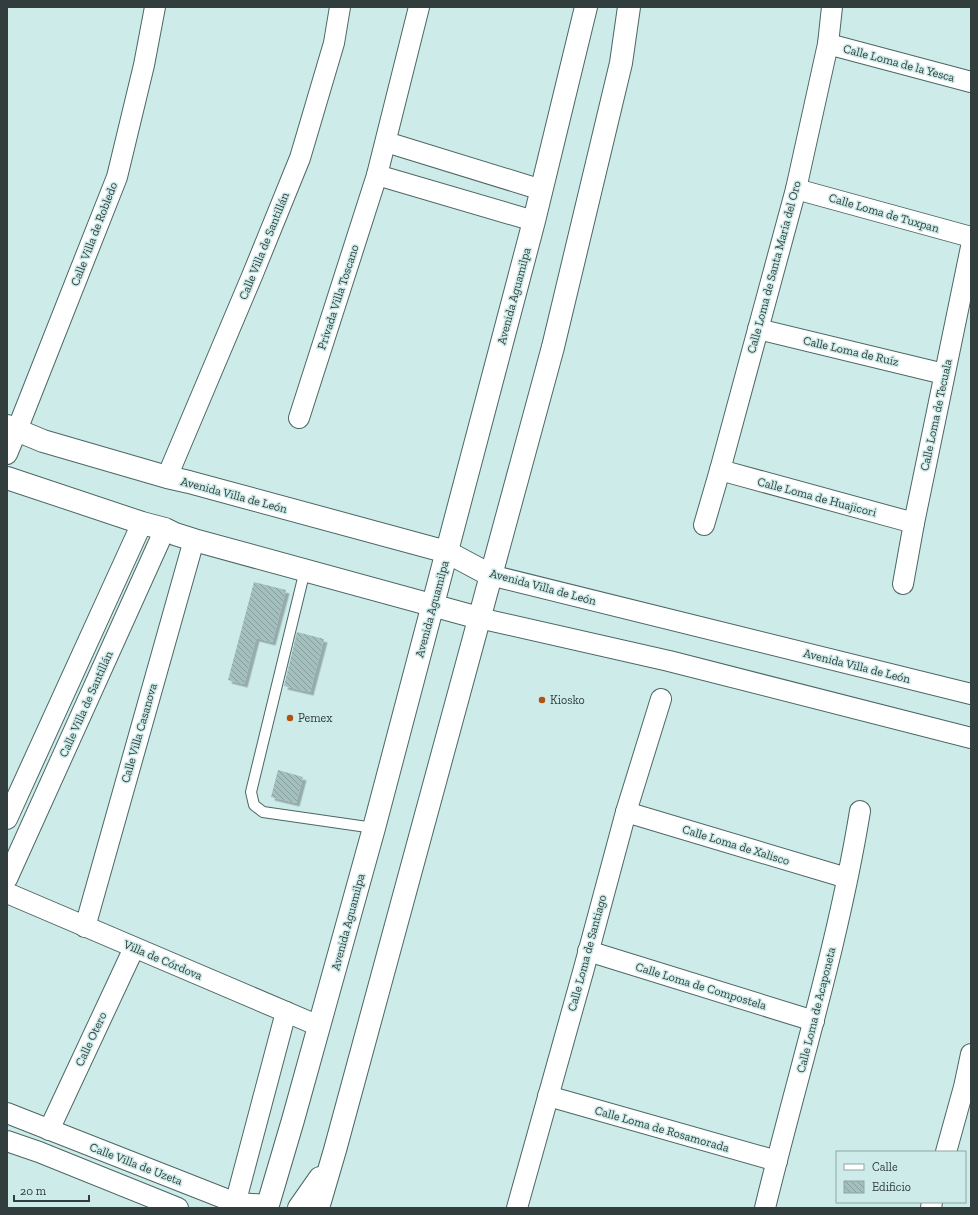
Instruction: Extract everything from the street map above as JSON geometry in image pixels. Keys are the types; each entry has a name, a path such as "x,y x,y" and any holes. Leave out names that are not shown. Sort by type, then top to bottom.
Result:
{"main road":[{"name":"Avenida Aguamilpa","path":"268,1207 374,828 534,221 586,7"},
{"path":"318,1208 553,347 621,63 629,7"},
{"name":"Avenida Villa de León","path":"12,428 43,441 167,477 447,552 490,575"},
{"path":"7,478 142,523 165,529 194,540 479,618"},
{"path":"299,1208 316,1184 335,1150"}],"street":[{"name":"Calle Villa de Robledo","path":"7,454 12,428 117,177 144,65 155,7"},
{"name":"Calle Villa de Santillán","path":"167,477 300,158 334,43 340,7"},
{"name":"Privada Villa Toscano","path":"299,418 377,175 419,7"},
{"name":"Calle Loma de Santa María del Oro","path":"704,525 796,189 828,44 832,7"},
{"name":"Calle Loma de la Yesca","path":"828,44 971,82"},
{"path":"386,142 542,190"},
{"path":"377,175 534,221"},
{"name":"Calle Loma de Tuxpan","path":"796,189 971,237"},
{"name":"Calle Loma de Tecuala","path":"903,584 944,374 964,323 971,247"},
{"name":"Calle Loma de Ruíz","path":"758,330 944,374"},
{"name":"Calle Loma de Huajicori","path":"720,470 914,523"},
{"name":"Calle Villa de Santillán","path":"7,819 142,523"},
{"name":"Calle Villa de Santillán","path":"7,879 165,529"},
{"name":"Calle Villa Casanova","path":"85,926 194,540"},
{"name":"Avenida Villa de León","path":"490,575 971,694"},
{"path":"479,618 669,661 971,738"},
{"name":"Calle Loma de Santiago","path":"517,1208 626,812 661,699"},
{"name":"Calle Loma de Acaponeta","path":"765,1208 814,1021 847,878 860,811"},
{"name":"Calle Loma de Xalisco","path":"626,812 847,878"},
{"name":"Villa de Córdova","path":"7,893 319,1026"},
{"name":"Calle Otero","path":"49,1130 134,948"},
{"name":"Calle Loma de Compostela","path":"588,951 814,1021"},
{"path":"235,1205 286,1012"},
{"path":"946,1151 964,1087 971,1054"},
{"name":"Calle Loma de Rosamorada","path":"548,1096 777,1161"},
{"name":"Calle Villa de Uzeta","path":"7,1113 235,1205 268,1207"},
{"name":"Calle Villa de Uzeta","path":"7,1141 39,1152 178,1208"}],"lane":[{"path":"305,570 251,792 254,805 263,812 374,828"}],"building":[{"path":"254,582 286,590 272,642 256,638 244,684 228,680"},
{"path":"297,632 324,639 310,692 284,686"},
{"path":"278,770 303,777 296,803 271,797"}],"place":[{"name":"Kiosko","path":"542,700"},
{"name":"Pemex","path":"290,718"}]}
